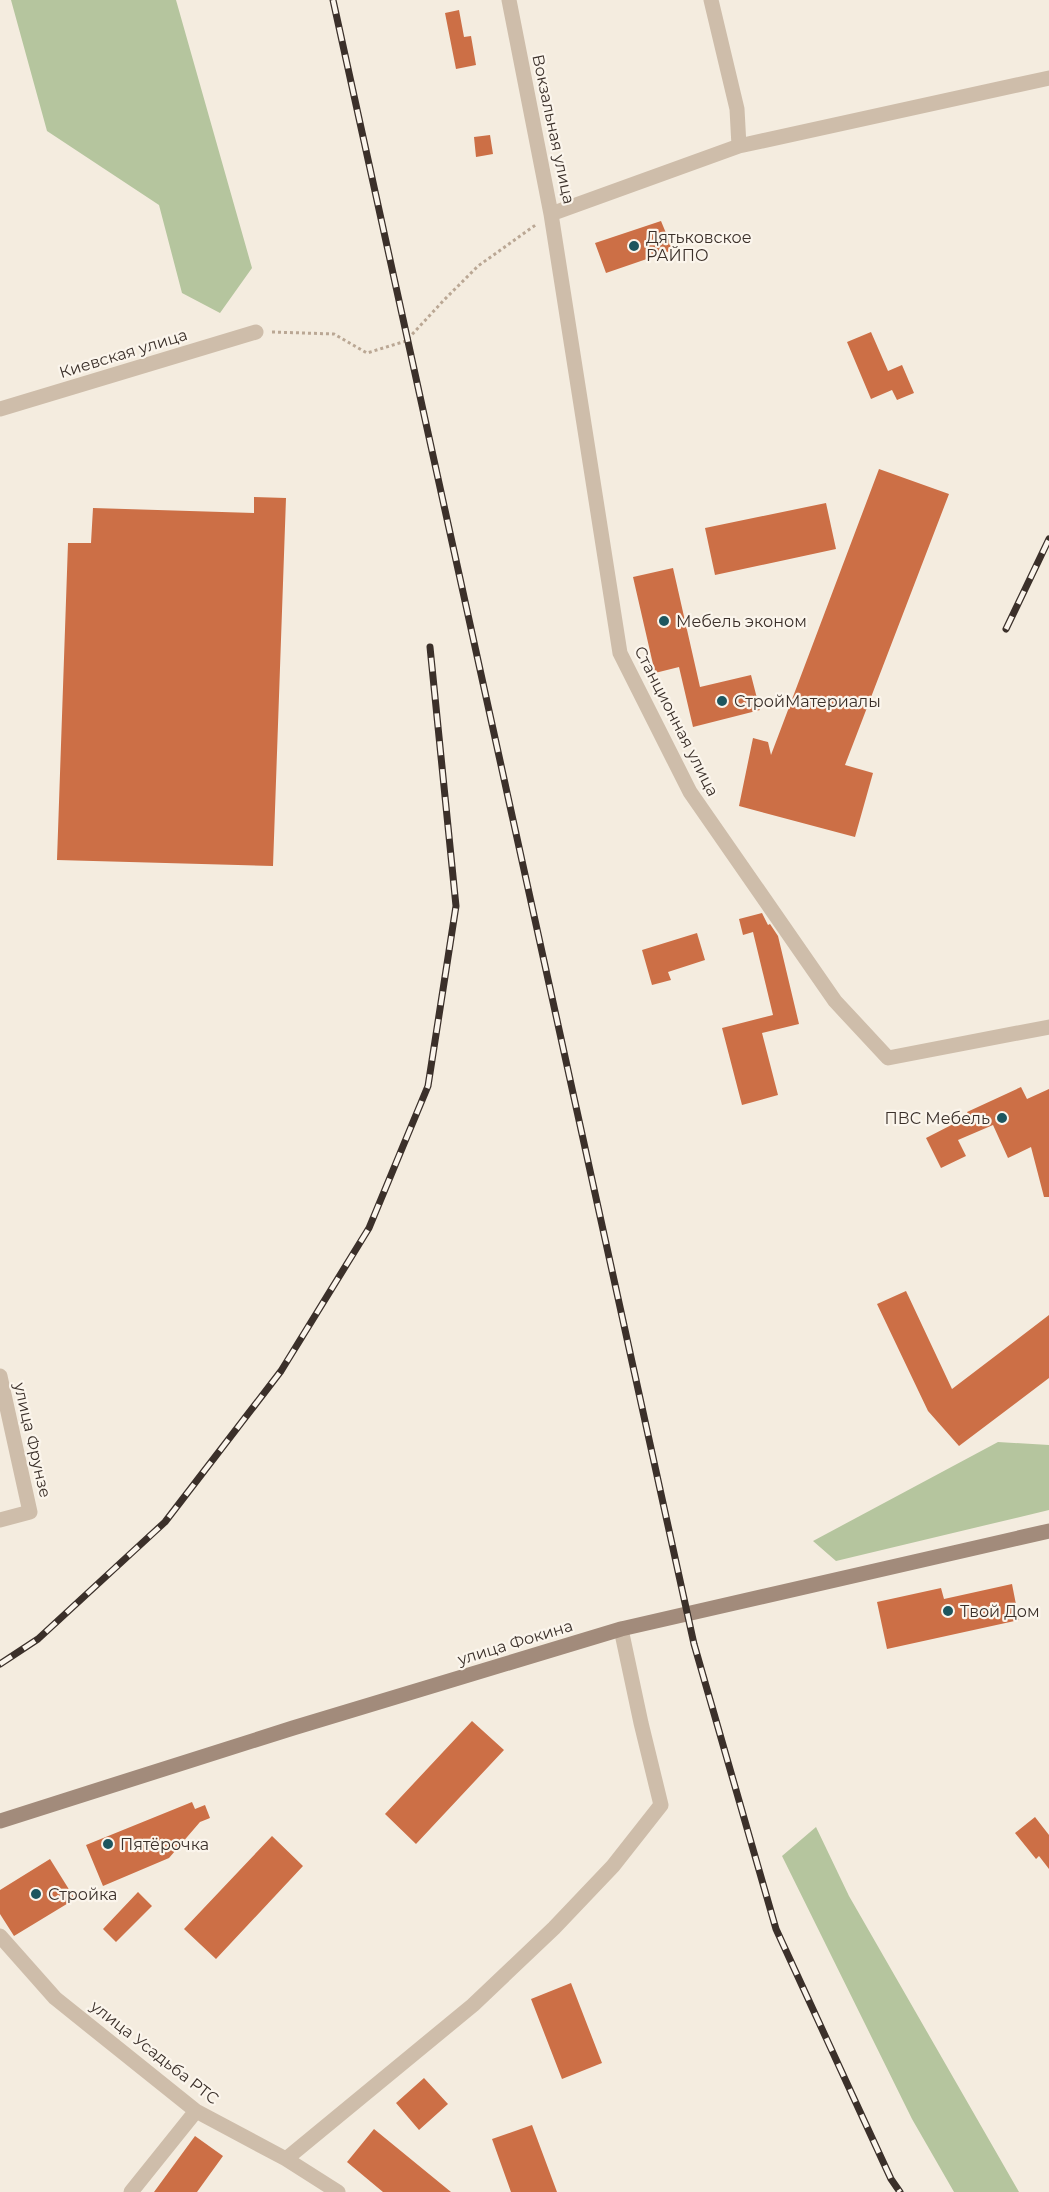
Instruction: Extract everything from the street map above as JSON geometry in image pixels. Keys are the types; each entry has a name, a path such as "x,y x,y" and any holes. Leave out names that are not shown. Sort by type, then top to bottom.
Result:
{"main road":[{"name":"улица Фокина","path":"0,1821 293,1728 621,1629 1049,1532"}],"street":[{"name":"Вокзальная улица","path":"509,0 551,214 739,146 1049,78"},
{"path":"711,0 737,109 739,146"},
{"name":"Станционная улица","path":"551,214 620,653 690,792 835,1001 888,1058 1049,1027"},
{"name":"Киевская улица","path":"0,410 256,332"},
{"name":"улица Фрунзе","path":"0,1376 30,1512 0,1520"},
{"path":"286,2159 473,2005 554,1928 613,1866 662,1805 621,1629"},
{"name":"улица Усадьба РТС","path":"0,1936 55,1998 196,2111 286,2159 338,2192"},
{"path":"131,2192 196,2111"}],"path":[{"path":"256,332 334,334 367,353 406,341 478,266 551,214"}],"green space":[{"path":"11,0 176,0 252,268 220,313 182,293 159,205 47,131"},
{"path":"998,1442 1049,1445 1049,1510 836,1561 813,1541"},
{"path":"816,1827 849,1896 1019,2192 954,2192 912,2119 782,1856"}],"building":[{"path":"459,10 464,37 471,36 476,65 456,69 445,13"},
{"path":"490,135 493,154 476,157 474,137"},
{"name":"Дятьковское РАЙПО","path":"661,221 673,250 606,273 595,243"},
{"path":"871,332 888,371 902,365 914,393 897,400 892,390 871,399 847,342"},
{"path":"879,469 949,494 845,765 873,773 855,837 739,806 753,738 768,742 771,755"},
{"path":"254,497 286,498 273,866 57,860 68,543 91,543 93,508 254,513"},
{"path":"826,503 836,549 715,575 705,528"},
{"path":"673,568 700,687 751,675 760,710 693,727 679,667 655,673 633,577"},
{"path":"762,913 768,925 770,924 778,936 799,1024 762,1033 778,1095 742,1105 722,1028 773,1015 753,932 743,935 739,919"},
{"path":"697,933 705,960 668,972 671,980 652,985 642,950"},
{"path":"1021,1087 1027,1099 1049,1089 1049,1197 1044,1197 1031,1147 1008,1158 993,1125 958,1140 966,1156 941,1168 926,1138 969,1116 967,1112"},
{"path":"906,1291 952,1389 1049,1315 1049,1378 959,1446 928,1411 877,1304"},
{"name":"Твой Дом","path":"1012,1584 1019,1620 887,1649 877,1602 941,1588 944,1599"},
{"path":"472,1721 504,1750 416,1844 385,1814"},
{"path":"192,1802 195,1809 205,1805 210,1818 200,1822 169,1858 103,1886 86,1845"},
{"path":"1035,1817 1049,1835 1049,1869 1039,1856 1036,1859 1015,1833"},
{"path":"272,1836 303,1866 216,1959 184,1929"},
{"name":"Стройка","path":"50,1859 75,1899 14,1936 0,1914 0,1890"},
{"path":"138,1892 152,1906 116,1942 103,1929"},
{"path":"571,1983 602,2063 562,2079 531,1999"},
{"path":"424,2078 448,2104 419,2130 396,2103"},
{"path":"532,2125 557,2192 511,2192 492,2139"},
{"path":"374,2129 451,2192 383,2192 347,2162"},
{"path":"195,2136 223,2156 197,2192 154,2192"}],"railway":[{"path":"333,0 694,1644 776,1929 891,2179 900,2192"},
{"path":"1006,629 1049,539"},
{"path":"0,1664 38,1639 165,1522 281,1371 369,1228 428,1086 456,906 430,647"}],"place":[{"name":"Дятьковское РАЙПО","path":"634,246"},
{"name":"Мебель эконом","path":"664,621"},
{"name":"СтройМатериалы","path":"722,701"},
{"name":"ПВС Мебель","path":"1002,1118"},
{"name":"Твой Дом","path":"948,1611"},
{"name":"Пятёрочка","path":"108,1844"},
{"name":"Стройка","path":"36,1894"}]}
